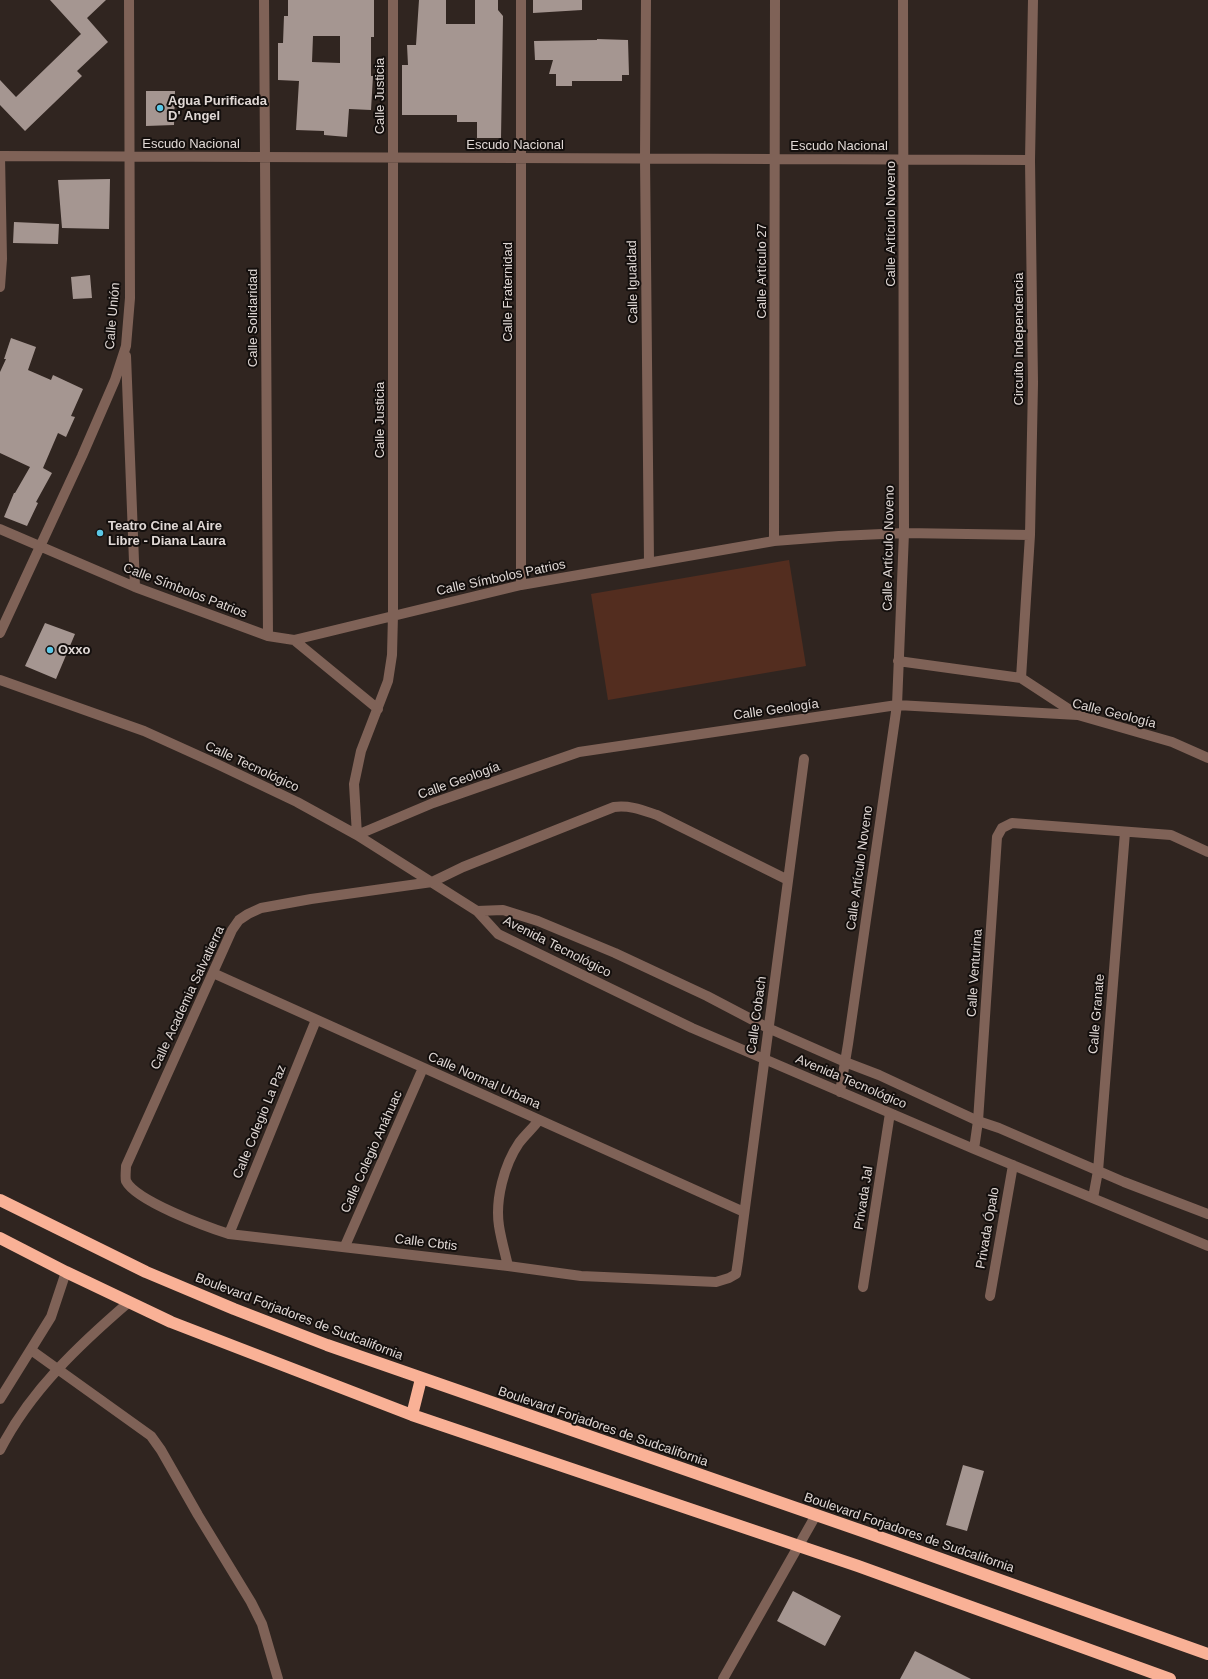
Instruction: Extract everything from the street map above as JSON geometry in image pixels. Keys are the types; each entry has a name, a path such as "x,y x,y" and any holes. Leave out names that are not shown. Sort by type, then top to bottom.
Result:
{"highway":[{"name":"Boulevard Forjadores de Sudcalifornia","path":"0,1200 146,1272 234,1309 327,1345 816,1515 1208,1654"},
{"path":"0,1238 66,1272 171,1322 412,1415 723,1520 1036,1630 1170,1679"},
{"path":"412,1415 421,1378"}],"street":[{"name":"Calle Unión","path":"0,633 115,380 126,346 130,298 129,0"},
{"name":"Calle Solidaridad","path":"264,0 268,636"},
{"name":"Calle Justicia","path":"357,835 354,784 361,750 388,681 392,655 393,0"},
{"name":"Calle Fraternidad","path":"521,0 521,584"},
{"name":"Calle Igualdad","path":"646,0 645,158 649,563"},
{"name":"Calle Artículo 27","path":"774,0 774,541"},
{"name":"Calle Artículo Noveno","path":"840,1092 896,705 904,533 903,0"},
{"name":"Circuito Independencia","path":"1021,678 1030,534 1032,383 1030,160 1033,0"},
{"name":"Escudo Nacional","path":"0,156 1030,160"},
{"path":"0,156 2,252 0,288"},
{"path":"126,346 134,587"},
{"name":"Calle Símbolos Patrios","path":"0,529 134,587 268,636 294,640 521,584 774,541 832,536 904,533 1030,534"},
{"path":"294,640 378,709"},
{"path":"898,661 1021,678 1078,715"},
{"name":"Calle Tecnológico","path":"0,680 144,731 297,802 357,835 477,911"},
{"name":"Calle Geología","path":"357,835 433,803 579,752 896,705 1078,715 1172,742 1208,758"},
{"name":"Calle Cobach","path":"736,1274 804,759"},
{"name":"Calle Academia Salvatierra","path":"126,1180 126,1166 232,930 240,920 248,914 261,908 311,899 432,882 470,864 614,807 625,806 635,807 657,815 788,880"},
{"name":"Calle Venturina","path":"974,1149 978,1121 997,837 1002,828 1012,823 1125,832"},
{"path":"1125,832 1171,835 1208,852"},
{"name":"Calle Granate","path":"1093,1198 1098,1171 1125,832"},
{"name":"Avenida Tecnológico","path":"477,911 503,910 538,920 615,953 707,996 768,1028 845,1062 879,1075 978,1121 999,1128 1098,1171 1208,1214"},
{"name":"Avenida Tecnológico","path":"477,911 498,934 524,948 692,1028 974,1149 1208,1246"},
{"name":"Calle Normal Urbana","path":"213,973 744,1212"},
{"name":"Calle Colegio La Paz","path":"229,1234 316,1020"},
{"name":"Calle Colegio Anáhuac","path":"345,1246 423,1068"},
{"name":"Privada Jal","path":"863,1287 890,1113"},
{"path":"508,1266 499,1225 500,1198 504,1175 519,1144 539,1120"},
{"name":"Privada Ópalo","path":"990,1296 1013,1165"},
{"name":"Calle Cbtis","path":"126,1180 139,1195 147,1200 211,1228 229,1234 345,1246 581,1276 643,1280 716,1282 736,1274"},
{"path":"0,1399 51,1317 66,1272"},
{"path":"0,1450 21,1414 57,1369 100,1327 129,1302"},
{"path":"31,1350 135,1424 150,1436 161,1450 198,1515 251,1602 262,1624 278,1679"},
{"path":"723,1679 816,1515"}],"shaded area":[{"path":"789,560 806,666 608,700 591,594"}],"building":[{"path":"50,0 106,0 87,18 108,42 77,71 82,76 25,131 0,105 0,80 16,97 81,34"},
{"path":"288,0 374,0 374,37 371,37 371,76 373,76 371,110 349,109 347,137 324,135 324,131 296,130 299,81 278,80 278,43 283,43 284,16 288,16","holes":["313,36 340,36 340,63 312,62"]},
{"path":"419,0 446,0 446,24 475,24 475,0 498,0 498,10 503,16 501,138 477,138 477,122 457,122 457,115 402,115 402,65 408,65 407,45 416,45"},
{"path":"533,0 582,0 582,10 533,13"},
{"path":"597,39 628,40 629,75 622,75 622,81 572,81 572,86 556,86 556,74 549,74 553,60 535,60 534,41"},
{"name":"Agua Purificada D' Angel","path":"146,91 175,91 174,125 146,126"},
{"path":"110,179 109,229 62,228 58,180"},
{"path":"14,222 59,224 58,244 13,243"},
{"path":"90,275 92,298 73,299 71,277"},
{"path":"11,338 36,347 28,370 51,380 53,375 83,389 71,416 75,417 66,437 58,433 43,468 52,473 36,502 38,503 27,526 4,517 14,493 30,467 0,453 0,372 6,359 4,359"},
{"name":"Oxxo","path":"45,623 75,634 56,679 25,666"},
{"path":"963,1465 984,1471 967,1531 946,1525"},
{"path":"793,1591 841,1616 825,1646 777,1621"},
{"path":"915,1651 971,1679 900,1679"}],"place":[{"name":"Agua Purificada D' Angel","path":"160,108"},
{"name":"Teatro Cine al Aire Libre - Diana Laura","path":"100,533"},
{"name":"Oxxo","path":"50,650"}]}
